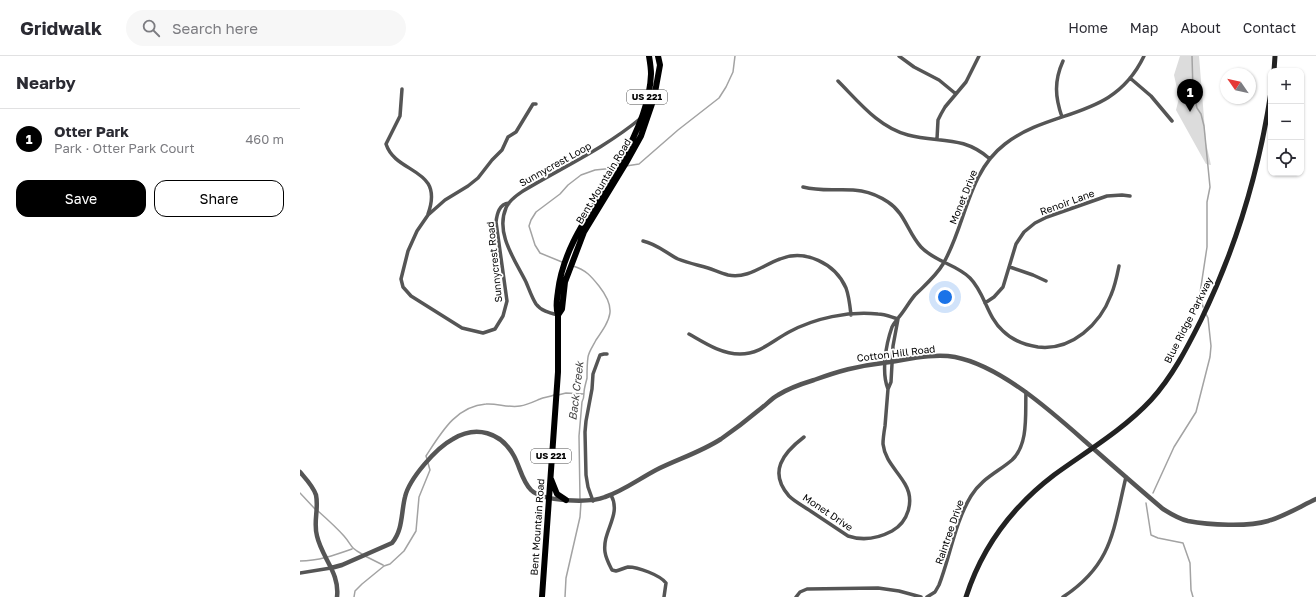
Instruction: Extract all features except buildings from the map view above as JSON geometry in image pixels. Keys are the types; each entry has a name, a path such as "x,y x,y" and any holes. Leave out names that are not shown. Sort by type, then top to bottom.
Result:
{"main road":[{"name":"Bent Mountain Road","path":"542,597 558,372 558,315 560,279 567,254 577,234 620,163 642,117 647,101 651,74 649,56"},
{"name":"Bent Mountain Road","path":"559,305 565,282 584,232 641,136 654,98 660,65 658,56"},
{"path":"1274,68 1276,56"},
{"name":"Blue Ridge Parkway","path":"966,597 984,553 1012,514 1044,484 1101,442 1140,410 1160,389 1186,348 1212,297 1247,202 1262,141 1269,104"},
{"path":"550,476 557,494 566,500"}],"street":[{"path":"898,56 904,61 939,80 956,94"},
{"path":"904,61 908,56"},
{"path":"937,139 938,120 941,114 966,82 979,56"},
{"name":"Monet Drive","path":"888,389 885,382 885,363 889,335 894,322 898,319 911,300 930,281 944,263 975,183 990,159 1004,144 1016,136 1032,128 1105,100 1120,89 1130,78 1144,56"},
{"path":"1062,117 1056,91 1057,76 1063,61"},
{"path":"1130,78 1151,96 1172,121"},
{"path":"838,81 874,117 890,128 907,135 953,141 970,145 990,159"},
{"name":"Sunnycrest Road","path":"402,89 400,116 386,144 390,153 394,157 422,176 429,185 431,202 428,215"},
{"name":"Sunnycrest Road","path":"509,203 504,204 501,207 496,222 496,233 506,293 506,304 503,316 498,325 491,331 483,333 468,331 452,323 411,296 404,287 401,279 408,252 415,235 428,215 453,194 474,182 502,150 508,137 516,132 533,104 536,104"},
{"name":"Sunnycrest Loop","path":"509,203 516,196 541,180 605,145 642,117"},
{"path":"803,187 820,190 856,189 882,198 899,212 921,247 927,253 959,270 971,279 992,318 998,326 1018,342 1048,348 1072,341 1079,337 1088,330 1102,313 1111,296 1119,266"},
{"name":"Renoir Lane","path":"985,303 994,297 1003,287 1014,250 1020,238 1024,232 1035,223 1047,217 1107,196 1130,196"},
{"path":"509,203 504,214 504,236 509,250 536,304 547,312 558,315"},
{"path":"643,241 657,245 680,260 729,275 752,272 786,256 801,256 816,259 829,266 844,283 849,296 851,315"},
{"path":"1010,267 1046,281"},
{"path":"690,334 723,352 732,354 748,353 764,348 787,333 807,324 831,318 851,315 877,314 898,319"},
{"name":"Monet Drive","path":"804,437 787,452 779,467 779,478 782,486 790,497 848,536 857,539 870,539 882,536 893,530 905,519 910,510 910,500 906,485 891,466 887,458 884,444 888,389 891,382 893,346 898,319"},
{"path":"593,500 588,487 586,475 586,421 592,389 593,372 600,355 607,354"},
{"name":"Cotton Hill Road","path":"332,568 392,543 397,536 406,491 412,480 443,446 454,438 468,432 484,432 496,437 511,451 527,485 536,494 566,500 593,500 611,495 657,470 714,443 743,423 770,400 786,391 844,370 863,365 935,356 959,358 987,369 1014,384 1062,421 1155,503 1170,514 1188,521 1243,524 1264,522 1316,499"},
{"name":"Raintree Drive","path":"927,597 935,592 939,585 957,530 970,497 979,484 1012,460 1019,450 1025,423 1026,392"},
{"path":"300,472 316,495 316,536 323,553 332,568 337,584 337,597"},
{"path":"1063,597 1082,584 1107,550 1115,527 1126,477"},
{"path":"611,495 614,501 615,511 604,548 606,558 612,570 616,571 628,567 641,570 661,578 666,583 664,597"},
{"path":"300,573 332,568"},
{"path":"796,597 800,592 807,589 878,588 899,591 921,597"}],"shaded area":[{"path":"1180,56 1199,56 1206,143 1211,165 1206,164 1176,110 1179,98 1174,75"}],"waterway":[{"name":"Back Creek","path":"626,166 639,164 678,130 719,98 733,72 735,56"},
{"path":"1192,56 1193,91 1197,108 1201,114 1204,126 1210,187 1207,202 1207,247 1200,293 1203,307"},
{"name":"Back Creek","path":"562,262 540,253 535,245 529,226 531,220 536,212 560,194 568,185 581,175 595,170 615,168"},
{"name":"Back Creek","path":"573,266 585,271 593,279 605,294 610,307 610,313 605,326 591,348 588,357 587,378 582,402 579,436 580,499"},
{"path":"1153,493 1174,447 1196,412 1210,357 1211,346 1208,318 1206,314"},
{"path":"558,395 566,393 584,394"},
{"path":"427,459 426,456 437,438 450,422 466,410 475,406 486,404 520,406 554,395"},
{"path":"354,597 355,591 362,584 384,566 390,564 404,551 416,531 419,497 430,470 428,463"},
{"path":"300,493 315,509"},
{"name":"Back Creek","path":"565,597 566,578 580,517 581,502"},
{"path":"1146,503 1151,535 1158,538 1183,543 1190,563 1191,590 1193,597"},
{"path":"318,511 347,539 353,548 362,554"},
{"path":"300,561 320,559 352,549"},
{"path":"365,556 383,565"}],"place":[{"name":"Otter Park","path":"1190,112"}]}
